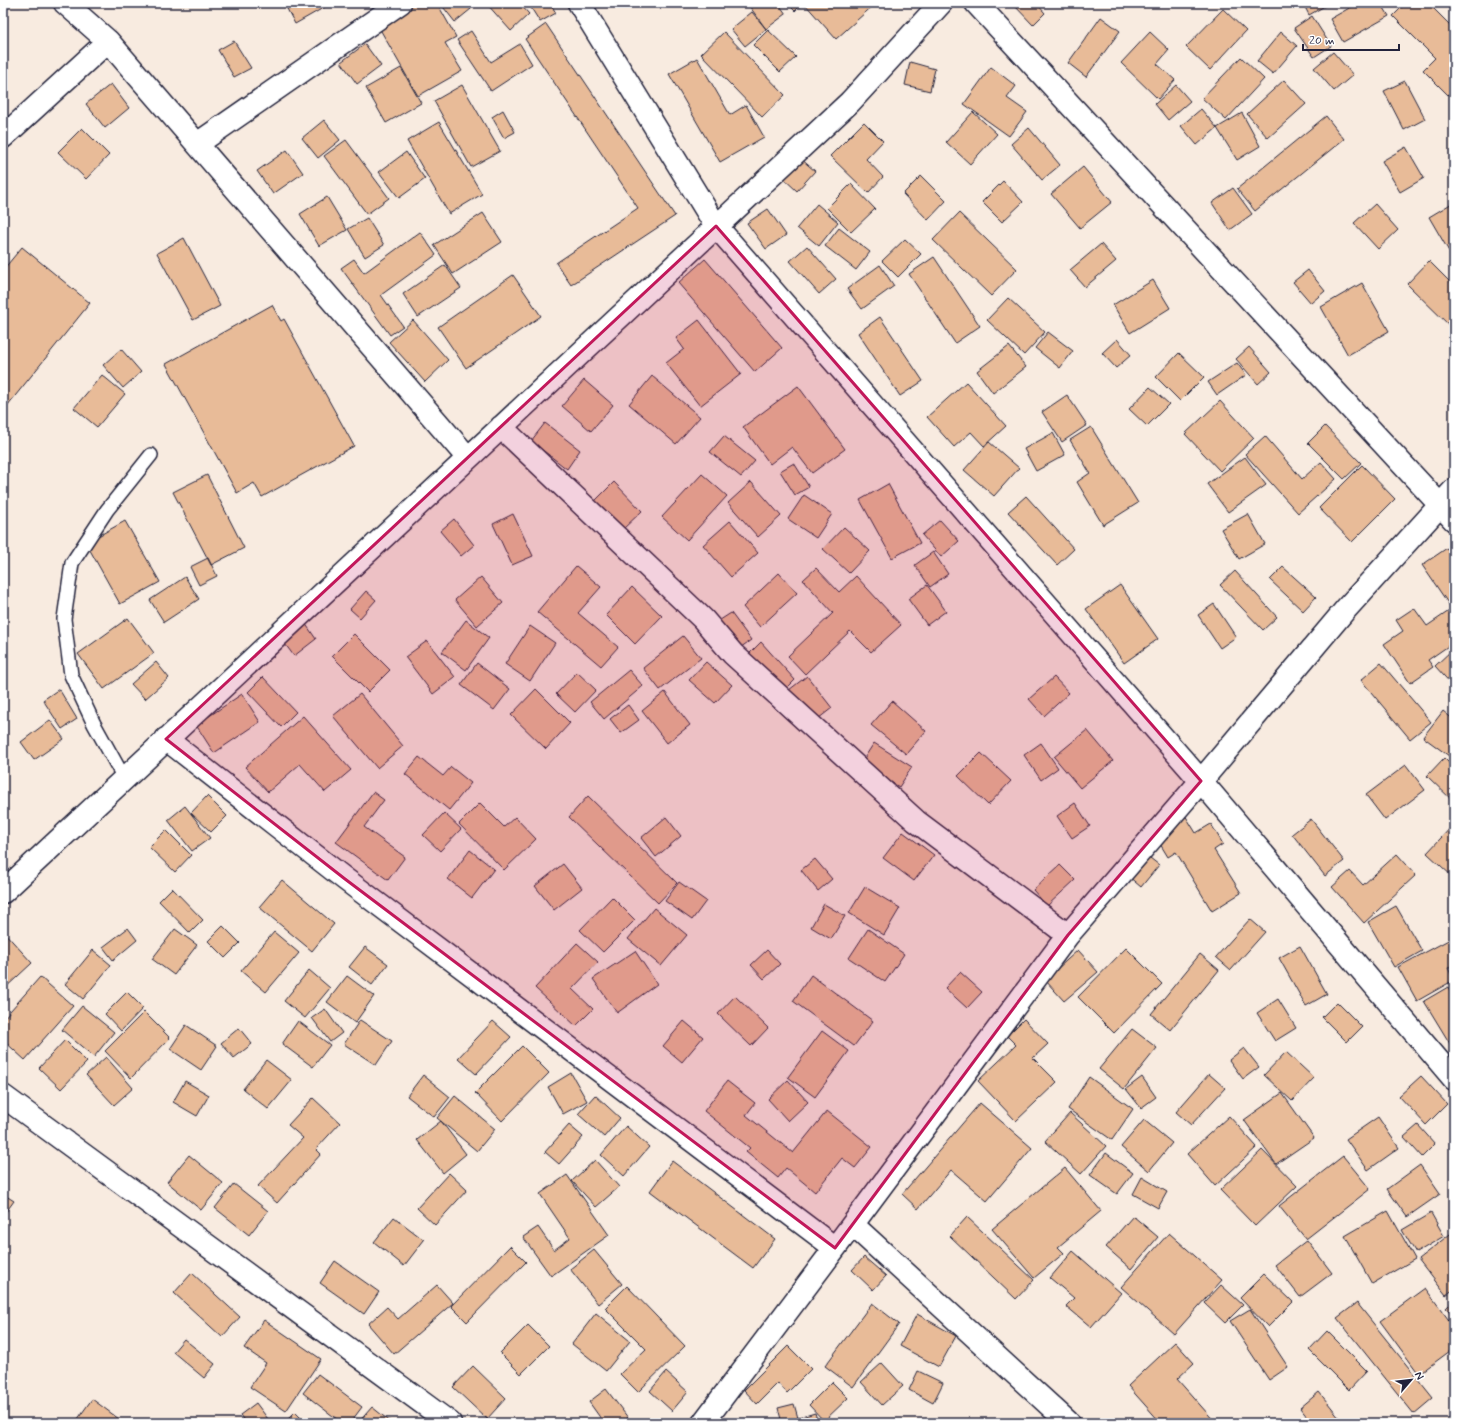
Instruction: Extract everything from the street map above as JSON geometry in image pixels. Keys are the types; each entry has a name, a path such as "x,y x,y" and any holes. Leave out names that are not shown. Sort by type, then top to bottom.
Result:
{"street":[{"path":"65,3 108,41 468,458"},
{"path":"197,144 400,3"},
{"path":"579,3 716,226 1201,781 1454,1079"},
{"path":"3,892 850,102 941,3"},
{"path":"703,1423 853,1225 1068,935 1201,781 1345,610 1450,505 976,3"},
{"path":"3,137 108,41"},
{"path":"500,427 703,619 732,654 916,821 1068,935"},
{"path":"166,739 351,884 835,1248"},
{"path":"3,1096 450,1423"},
{"path":"853,1225 1069,1423"}],"lane":[{"path":"124,778 94,724 72,675 64,619 72,563 107,510 151,455"}],"highlighted area":[{"path":"716,226 1201,781 1068,935 835,1248 345,879 166,739"}],"building":[{"path":"284,3 332,3 295,24"},
{"path":"414,3 437,3 456,37 445,43 462,71 418,96 377,24"},
{"path":"440,3 466,3 471,9 455,22"},
{"path":"486,3 519,3 529,14 511,31"},
{"path":"528,3 550,3 556,13 540,22"},
{"path":"747,3 778,3 786,14 766,29"},
{"path":"787,3 803,3 795,11"},
{"path":"804,3 876,3 836,39"},
{"path":"1016,3 1036,3 1045,13 1033,25 1014,5"},
{"path":"1303,3 1330,3 1309,15"},
{"path":"1358,3 1381,3 1389,16 1343,42 1330,19"},
{"path":"1398,3 1428,3 1454,29 1454,88 1448,95 1423,70 1435,58 1393,16 1402,7"},
{"path":"1223,9 1246,31 1210,70 1186,47"},
{"path":"752,12 766,29 745,46 731,29"},
{"path":"1312,16 1331,46 1314,57 1294,28"},
{"path":"1101,17 1120,31 1086,77 1068,63"},
{"path":"546,24 675,216 571,285 556,263 638,208 525,39"},
{"path":"768,30 796,57 780,72 753,45"},
{"path":"471,31 491,62 520,44 532,64 491,91 457,40"},
{"path":"724,32 785,95 762,117 701,54"},
{"path":"1150,32 1169,50 1157,64 1175,80 1158,99 1121,63"},
{"path":"1281,32 1297,46 1273,74 1257,61"},
{"path":"234,41 251,68 234,77 218,50"},
{"path":"365,44 381,66 357,84 341,62"},
{"path":"1333,52 1353,75 1334,91 1314,68"},
{"path":"1241,57 1264,79 1226,120 1202,98"},
{"path":"697,58 730,115 746,105 764,137 720,162 669,74"},
{"path":"910,62 935,69 930,91 905,85"},
{"path":"991,67 1016,86 1007,98 1027,112 1009,136 964,104"},
{"path":"401,68 421,103 386,123 366,88"},
{"path":"1284,80 1306,104 1268,138 1247,114"},
{"path":"1405,81 1425,119 1404,130 1384,91"},
{"path":"111,84 129,108 105,128 86,104"},
{"path":"462,85 500,151 471,167 434,101"},
{"path":"1176,85 1190,101 1168,120 1155,104"},
{"path":"1201,109 1217,128 1197,145 1181,126"},
{"path":"503,110 515,132 504,138 492,117"},
{"path":"973,112 997,134 970,164 946,142"},
{"path":"1242,113 1260,146 1237,160 1217,128"},
{"path":"1326,116 1344,139 1255,211 1237,189"},
{"path":"324,120 340,140 318,158 302,138"},
{"path":"439,122 482,194 449,214 407,141"},
{"path":"864,122 883,141 866,159 883,177 868,193 830,156"},
{"path":"82,128 109,155 86,179 58,152"},
{"path":"1029,128 1060,165 1042,180 1011,144"},
{"path":"346,140 389,198 367,214 324,156"},
{"path":"1406,147 1424,178 1400,192 1382,161"},
{"path":"287,150 303,173 273,194 257,171"},
{"path":"406,152 425,179 399,198 379,172"},
{"path":"800,158 815,171 797,191 782,177"},
{"path":"1083,167 1112,202 1080,228 1051,194"},
{"path":"921,176 946,201 928,220 903,194"},
{"path":"1003,181 1023,202 1002,222 982,202"},
{"path":"851,184 875,209 851,232 827,208"},
{"path":"1233,188 1252,214 1230,230 1212,203"},
{"path":"327,197 347,230 319,246 300,214"},
{"path":"1454,202 1454,260 1429,217"},
{"path":"817,204 838,222 819,246 797,228"},
{"path":"1375,204 1398,230 1378,249 1354,223"},
{"path":"768,209 786,235 766,249 747,223"},
{"path":"483,213 502,242 453,274 434,245"},
{"path":"959,213 1017,269 991,296 933,240"},
{"path":"367,218 384,245 365,257 348,229"},
{"path":"839,228 870,252 856,270 825,246"},
{"path":"420,232 436,255 381,295 403,326 390,335 341,268 354,259 364,273"},
{"path":"184,238 220,306 193,320 157,253"},
{"path":"905,239 921,254 898,277 882,261"},
{"path":"1101,244 1116,261 1085,287 1070,270"},
{"path":"807,246 836,279 819,294 790,261"},
{"path":"22,247 90,303 3,411 3,270"},
{"path":"934,257 980,326 955,343 909,274"},
{"path":"705,259 782,348 755,372 678,283"},
{"path":"1429,261 1454,286 1454,330 1407,284"},
{"path":"445,265 461,288 418,317 403,294"},
{"path":"880,265 894,286 862,309 847,289"},
{"path":"1308,270 1325,291 1311,303 1293,282"},
{"path":"513,275 541,316 466,368 438,327"},
{"path":"1153,280 1170,308 1130,333 1113,305"},
{"path":"1362,283 1389,331 1348,355 1321,307"},
{"path":"1008,298 1045,332 1024,355 987,320"},
{"path":"272,305 281,321 284,319 354,446 262,497 254,483 237,493 166,364"},
{"path":"880,317 923,381 900,396 858,333"},
{"path":"413,320 448,360 425,382 389,342"},
{"path":"699,320 741,374 700,406 666,363 684,349 676,338"},
{"path":"1048,332 1073,351 1060,368 1035,348"},
{"path":"1117,339 1131,355 1116,368 1102,353"},
{"path":"1009,346 1026,367 993,393 977,371"},
{"path":"1249,347 1271,372 1258,384 1236,359"},
{"path":"121,349 141,372 123,388 103,365"},
{"path":"1179,353 1204,377 1180,401 1156,377"},
{"path":"1237,363 1246,375 1217,395 1208,382"},
{"path":"102,375 125,394 97,427 74,408"},
{"path":"652,376 700,417 676,444 629,404"},
{"path":"584,380 613,405 591,431 562,406"},
{"path":"966,382 1006,426 984,446 971,432 954,447 927,417"},
{"path":"798,386 845,449 812,473 792,447 770,464 743,427"},
{"path":"1150,387 1169,404 1147,426 1129,409"},
{"path":"1067,395 1087,425 1062,442 1042,412"},
{"path":"1220,401 1254,438 1220,471 1185,434"},
{"path":"545,423 580,450 567,469 531,441"},
{"path":"1325,426 1361,463 1344,479 1308,443"},
{"path":"1091,427 1138,503 1103,525 1077,482 1090,473 1070,440"},
{"path":"1053,433 1065,455 1036,471 1024,449"},
{"path":"724,436 755,461 741,477 710,452"},
{"path":"1265,436 1302,479 1321,462 1336,479 1298,513 1245,454"},
{"path":"989,442 1019,468 994,496 964,470"},
{"path":"1245,457 1266,485 1228,512 1207,484"},
{"path":"794,463 809,487 795,495 780,471"},
{"path":"1362,465 1395,499 1352,542 1319,508"},
{"path":"702,474 727,496 687,540 662,517"},
{"path":"207,475 244,548 211,565 173,492"},
{"path":"614,482 642,511 622,530 595,501"},
{"path":"751,482 781,516 758,537 728,503"},
{"path":"888,484 920,543 892,558 860,500"},
{"path":"804,495 832,514 816,538 788,519"},
{"path":"1026,496 1074,549 1057,565 1008,512"},
{"path":"513,514 533,556 512,565 493,524"},
{"path":"1248,514 1265,544 1239,559 1221,529"},
{"path":"454,519 474,545 461,556 440,531"},
{"path":"940,520 959,541 941,557 922,535"},
{"path":"125,521 160,582 120,604 86,543"},
{"path":"730,521 758,553 731,577 703,545"},
{"path":"844,527 870,551 849,573 823,549"},
{"path":"1447,548 1454,558 1454,642 1428,660 1433,667 1410,683 1384,644 1403,631 1396,620 1414,608 1427,626 1452,609 1422,565"},
{"path":"933,552 948,574 930,587 915,565"},
{"path":"208,558 217,576 199,585 190,567"},
{"path":"576,566 601,587 578,613 618,647 601,666 537,612"},
{"path":"1283,567 1316,597 1303,611 1270,580"},
{"path":"816,568 839,592 856,576 901,625 871,652 850,631 805,674 788,656 833,613 803,580"},
{"path":"1235,571 1277,617 1263,630 1220,585"},
{"path":"779,573 797,593 760,627 743,607"},
{"path":"185,577 199,599 164,622 150,600"},
{"path":"481,577 503,603 477,626 455,600"},
{"path":"927,585 946,611 927,625 908,599"},
{"path":"1120,585 1158,639 1124,663 1086,609"},
{"path":"632,587 662,616 635,644 606,615"},
{"path":"366,591 376,600 360,618 350,609"},
{"path":"1214,604 1236,637 1220,648 1198,615"},
{"path":"731,613 751,640 737,650 717,622"},
{"path":"128,618 154,653 104,689 78,654"},
{"path":"466,620 489,638 466,670 442,652"},
{"path":"305,623 316,639 294,656 282,640"},
{"path":"530,626 555,643 530,681 505,664"},
{"path":"354,634 390,670 368,692 332,656"},
{"path":"683,636 701,658 660,690 643,668"},
{"path":"427,641 455,677 433,694 405,657"},
{"path":"761,642 795,680 783,692 748,655"},
{"path":"1453,649 1454,650 1454,687 1435,666"},
{"path":"156,662 169,678 145,699 131,684"},
{"path":"706,662 732,685 715,703 689,680"},
{"path":"477,663 510,689 494,710 461,685"},
{"path":"1381,663 1431,722 1410,739 1361,680"},
{"path":"629,670 643,686 604,719 590,702"},
{"path":"577,672 596,690 575,712 556,694"},
{"path":"807,676 832,708 814,722 789,690"},
{"path":"263,677 296,712 281,727 248,692"},
{"path":"1054,677 1069,693 1044,716 1029,699"},
{"path":"59,689 77,719 62,729 43,700"},
{"path":"536,689 570,723 546,749 511,715"},
{"path":"665,692 690,725 667,743 642,711"},
{"path":"242,694 260,722 214,753 196,725"},
{"path":"360,694 403,746 377,768 333,716"},
{"path":"892,701 926,731 906,754 871,725"},
{"path":"628,705 639,720 621,733 610,719"},
{"path":"1443,711 1454,720 1454,749 1449,756 1423,737"},
{"path":"303,716 351,770 325,792 300,764 268,792 245,767"},
{"path":"50,720 64,739 34,760 21,742"},
{"path":"1087,730 1113,761 1080,788 1054,757"},
{"path":"874,743 912,767 899,787 861,763"},
{"path":"1041,743 1058,768 1041,780 1024,755"},
{"path":"981,753 1011,781 988,805 958,776"},
{"path":"419,757 443,776 451,767 471,783 449,810 405,774"},
{"path":"1444,758 1454,768 1454,802 1427,776"},
{"path":"1406,765 1425,790 1385,820 1366,795"},
{"path":"373,792 384,800 364,827 405,857 388,880 336,842"},
{"path":"207,796 227,816 211,832 191,813"},
{"path":"588,796 677,883 658,903 569,817"},
{"path":"480,803 504,827 515,817 536,839 504,870 459,824"},
{"path":"1075,803 1090,826 1072,838 1057,816"},
{"path":"185,806 210,838 192,851 168,820"},
{"path":"444,813 461,829 440,851 423,835"},
{"path":"1185,815 1196,833 1211,824 1223,844 1214,850 1241,893 1212,911 1176,852 1168,857 1154,834"},
{"path":"666,817 681,836 656,857 641,838"},
{"path":"1311,819 1344,861 1325,876 1292,834"},
{"path":"1454,824 1454,878 1427,853"},
{"path":"166,830 191,855 175,872 149,847"},
{"path":"903,832 934,855 914,881 883,858"},
{"path":"470,850 494,869 472,898 448,879"},
{"path":"1145,854 1159,865 1141,887 1128,876"},
{"path":"1397,854 1416,875 1364,923 1332,887 1350,871 1363,885"},
{"path":"815,859 832,879 818,891 801,870"},
{"path":"563,864 582,888 554,910 535,886"},
{"path":"1060,865 1075,880 1047,906 1033,890"},
{"path":"282,880 334,924 312,951 259,907"},
{"path":"679,882 706,901 692,920 665,901"},
{"path":"865,887 900,908 884,935 849,913"},
{"path":"172,888 203,920 190,933 159,901"},
{"path":"612,897 635,920 603,952 580,930"},
{"path":"824,904 845,916 831,939 811,927"},
{"path":"1396,906 1422,951 1394,967 1368,922"},
{"path":"654,908 687,935 661,966 628,939"},
{"path":"1250,919 1265,932 1231,970 1216,957"},
{"path":"223,926 240,943 225,958 208,941"},
{"path":"128,928 137,940 113,960 103,947"},
{"path":"175,929 197,945 174,975 152,959"},
{"path":"868,929 904,954 885,982 849,958"},
{"path":"3,931 32,963 3,990"},
{"path":"274,932 299,953 266,992 241,971"},
{"path":"1454,937 1454,964 1448,968 1454,980 1417,1001 1398,967"},
{"path":"577,943 598,962 572,989 593,1009 576,1026 535,988"},
{"path":"1300,946 1327,994 1306,1006 1279,958"},
{"path":"365,947 388,964 372,985 349,967"},
{"path":"1126,948 1162,984 1114,1033 1078,997"},
{"path":"93,950 111,965 83,999 65,984"},
{"path":"767,950 780,964 764,979 751,965"},
{"path":"1078,950 1098,972 1064,1001 1045,980"},
{"path":"635,951 657,984 617,1013 593,979"},
{"path":"1200,954 1219,970 1170,1030 1151,1014"},
{"path":"309,970 330,988 305,1018 284,1001"},
{"path":"960,972 982,992 967,1008 945,988"},
{"path":"811,975 873,1021 854,1046 793,1001"},
{"path":"347,976 374,996 355,1023 327,1002"},
{"path":"40,977 73,1006 25,1060 3,1040 3,1019"},
{"path":"1448,987 1454,998 1454,1046 1452,1047 1424,1001"},
{"path":"127,992 143,1008 121,1031 105,1014"},
{"path":"735,996 768,1028 751,1046 718,1014"},
{"path":"1278,999 1296,1028 1275,1041 1257,1013"},
{"path":"1337,1002 1362,1027 1347,1042 1322,1017"},
{"path":"82,1006 114,1032 94,1057 62,1030"},
{"path":"325,1009 342,1033 330,1042 312,1018"},
{"path":"144,1012 170,1038 131,1078 105,1051"},
{"path":"1024,1019 1048,1044 1033,1058 1057,1082 1016,1121 978,1081 1016,1045 1007,1036"},
{"path":"360,1020 392,1041 376,1065 344,1044"},
{"path":"298,1021 330,1045 313,1067 282,1044"},
{"path":"493,1021 511,1037 476,1074 458,1058"},
{"path":"684,1021 703,1037 682,1062 663,1046"},
{"path":"186,1025 217,1046 201,1070 170,1049"},
{"path":"239,1028 252,1044 234,1058 221,1043"},
{"path":"1132,1029 1157,1048 1124,1089 1099,1069"},
{"path":"822,1031 849,1051 815,1097 788,1077"},
{"path":"65,1040 87,1062 61,1089 39,1068"},
{"path":"522,1046 549,1073 502,1121 475,1093"},
{"path":"1244,1048 1259,1067 1243,1079 1229,1060"},
{"path":"1286,1052 1314,1078 1292,1101 1264,1075"},
{"path":"106,1057 133,1088 114,1105 86,1075"},
{"path":"266,1060 292,1080 268,1109 243,1089"},
{"path":"571,1073 587,1101 563,1114 548,1087"},
{"path":"1209,1074 1225,1088 1191,1125 1176,1112"},
{"path":"423,1075 450,1097 434,1117 407,1096"},
{"path":"1421,1076 1447,1104 1426,1125 1399,1096"},
{"path":"1089,1077 1133,1109 1112,1140 1068,1109"},
{"path":"1142,1077 1156,1097 1141,1108 1126,1089"},
{"path":"788,1080 808,1102 788,1121 768,1099"},
{"path":"185,1081 209,1095 197,1116 173,1102"},
{"path":"727,1081 755,1103 746,1115 793,1153 827,1111 872,1147 855,1168 842,1158 815,1192 786,1168 778,1178 746,1152 750,1148 704,1111"},
{"path":"1282,1093 1314,1138 1276,1164 1244,1120"},
{"path":"595,1095 620,1118 604,1137 578,1114"},
{"path":"455,1096 495,1129 477,1151 437,1118"},
{"path":"313,1098 340,1123 316,1149 321,1154 277,1203 258,1186 303,1138 288,1125"},
{"path":"980,1103 1032,1148 987,1201 951,1170 918,1209 902,1194"},
{"path":"1070,1113 1106,1146 1081,1174 1045,1141"},
{"path":"1229,1116 1257,1147 1215,1186 1187,1154"},
{"path":"1378,1117 1399,1148 1368,1170 1346,1139"},
{"path":"1144,1120 1172,1143 1149,1171 1121,1147"},
{"path":"441,1121 466,1154 443,1173 417,1140"},
{"path":"569,1125 583,1137 559,1164 545,1152"},
{"path":"1418,1125 1435,1144 1422,1157 1404,1137"},
{"path":"626,1126 649,1147 624,1176 601,1155"},
{"path":"1262,1150 1297,1186 1255,1226 1220,1190"},
{"path":"1106,1153 1133,1173 1117,1194 1090,1175"},
{"path":"189,1155 223,1183 201,1210 167,1182"},
{"path":"1343,1156 1370,1189 1306,1239 1279,1206"},
{"path":"595,1160 619,1187 596,1207 572,1181"},
{"path":"672,1161 775,1239 753,1268 650,1191"},
{"path":"1420,1165 1440,1194 1407,1217 1387,1189"},
{"path":"1065,1168 1101,1211 1058,1247 1064,1253 1034,1278 992,1229"},
{"path":"449,1173 467,1190 435,1225 417,1208"},
{"path":"567,1175 609,1235 551,1276 523,1237 538,1227 554,1250 570,1238 540,1194"},
{"path":"1142,1177 1167,1192 1158,1208 1133,1194"},
{"path":"234,1184 268,1211 249,1235 215,1208"},
{"path":"3,1194 14,1201 3,1216"},
{"path":"1388,1211 1415,1259 1372,1284 1345,1236"},
{"path":"1431,1213 1444,1236 1416,1253 1402,1230"},
{"path":"1133,1216 1158,1237 1131,1269 1106,1247"},
{"path":"394,1217 424,1240 404,1266 374,1242"},
{"path":"967,1217 1034,1280 1016,1299 950,1236"},
{"path":"1454,1231 1454,1289 1446,1295 1418,1259"},
{"path":"1169,1233 1222,1280 1174,1334 1121,1287"},
{"path":"1307,1240 1332,1273 1300,1297 1275,1265"},
{"path":"510,1246 526,1262 467,1322 451,1306"},
{"path":"594,1250 622,1284 598,1304 570,1269"},
{"path":"1073,1251 1121,1293 1091,1327 1066,1306 1074,1298 1050,1278"},
{"path":"864,1257 886,1276 873,1290 852,1270"},
{"path":"335,1261 379,1292 364,1314 320,1283"},
{"path":"192,1273 240,1317 222,1337 174,1293"},
{"path":"1264,1274 1293,1302 1268,1327 1240,1298"},
{"path":"437,1285 453,1303 394,1354 368,1324 387,1307 398,1319"},
{"path":"1221,1285 1243,1305 1225,1323 1204,1303"},
{"path":"627,1286 685,1346 638,1392 620,1374 646,1349 605,1308"},
{"path":"1425,1288 1454,1327 1454,1348 1419,1374 1380,1321"},
{"path":"1454,1300 1454,1316 1446,1308"},
{"path":"872,1303 899,1324 853,1387 825,1366"},
{"path":"1357,1303 1433,1398 1414,1414 1337,1318"},
{"path":"1250,1309 1288,1367 1269,1380 1230,1321"},
{"path":"596,1313 630,1341 606,1371 572,1344"},
{"path":"917,1314 956,1336 939,1367 900,1346"},
{"path":"264,1320 321,1359 286,1411 250,1387 266,1363 244,1348"},
{"path":"528,1325 549,1346 521,1374 500,1353"},
{"path":"1327,1331 1367,1371 1349,1390 1309,1350"},
{"path":"184,1339 215,1364 204,1378 173,1352"},
{"path":"1175,1342 1194,1363 1177,1379 1216,1423 1161,1423 1128,1386"},
{"path":"788,1346 811,1369 787,1393 778,1383 757,1404 744,1390"},
{"path":"882,1363 903,1386 882,1405 861,1382"},
{"path":"473,1366 506,1398 487,1419 453,1387"},
{"path":"918,1371 943,1383 933,1403 909,1390"},
{"path":"666,1372 688,1392 672,1411 650,1391"},
{"path":"318,1374 362,1407 350,1423 342,1423 303,1393"},
{"path":"832,1382 848,1398 824,1421 809,1405"},
{"path":"606,1389 632,1423 604,1423 589,1402"},
{"path":"1319,1392 1344,1423 1312,1423 1300,1408"},
{"path":"92,1399 119,1419 116,1423 75,1423"},
{"path":"256,1403 271,1423 246,1423 240,1415"},
{"path":"794,1404 798,1418 815,1413 818,1423 782,1423 778,1408"},
{"path":"372,1407 392,1423 358,1423"},
{"path":"295,1412 306,1423 284,1423"}]}
